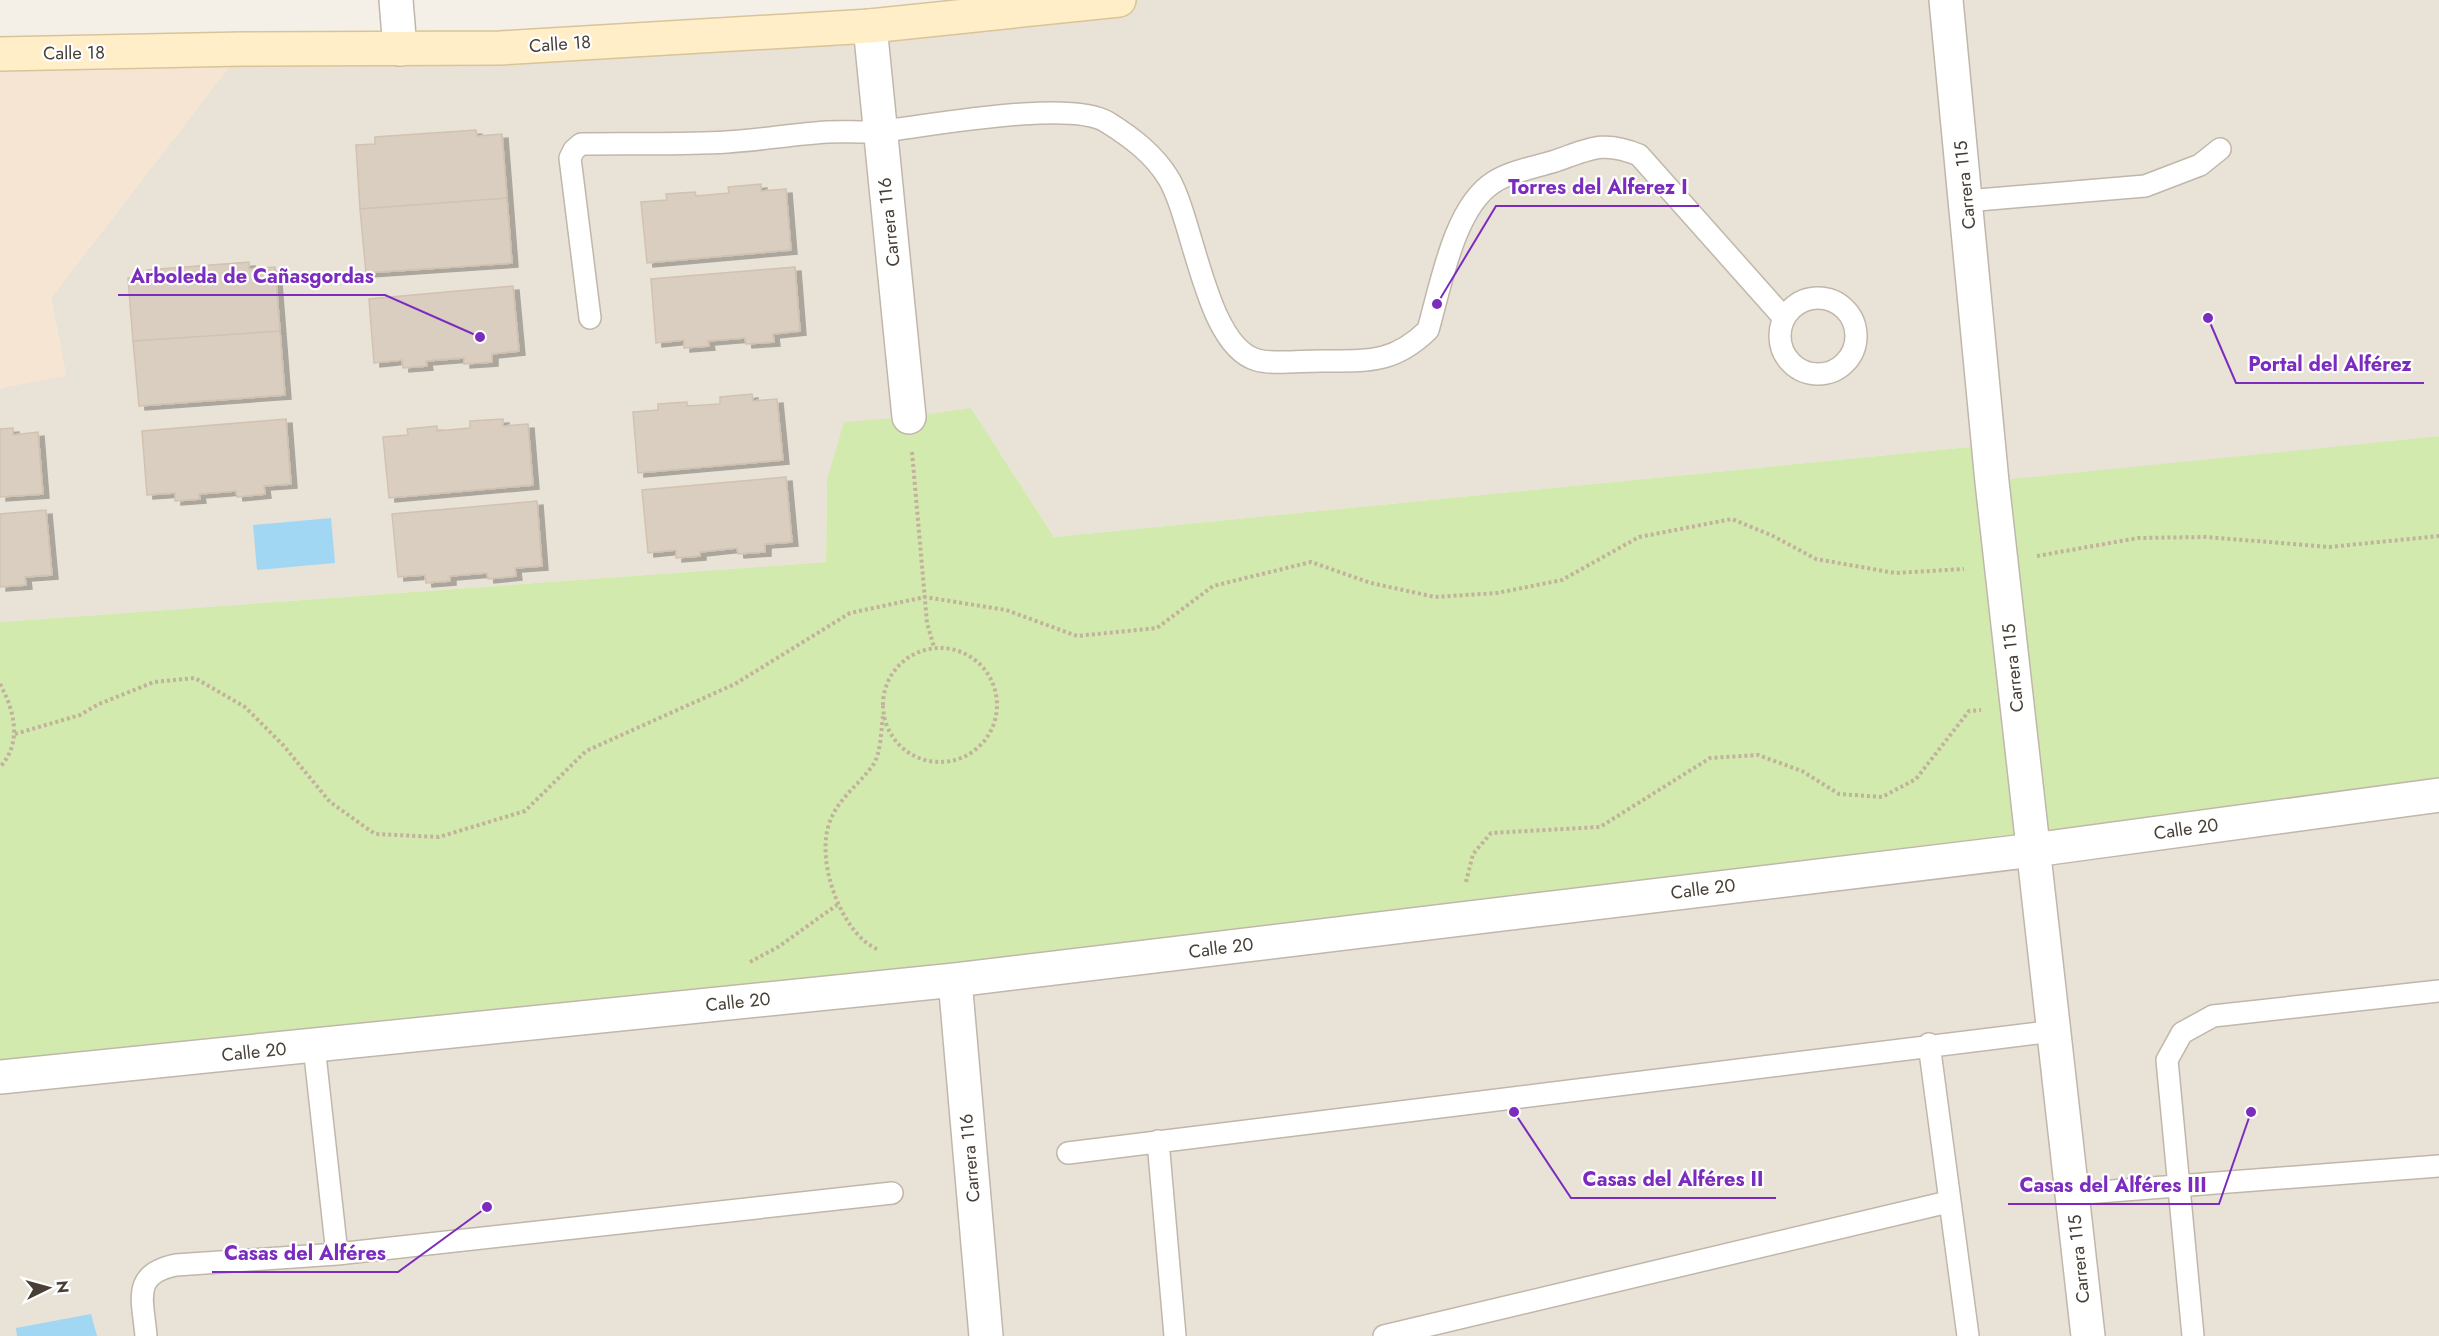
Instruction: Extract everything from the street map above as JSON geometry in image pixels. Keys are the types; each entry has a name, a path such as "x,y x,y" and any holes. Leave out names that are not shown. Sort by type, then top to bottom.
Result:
{"main road":[{"name":"Calle 18","path":"0,54 500,48 870,26 1119,0"}],"street":[{"path":"396,0 399,49"},
{"name":"Carrera 115","path":"1946,0 2001,563 2088,1336"},
{"name":"Carrera 116","path":"870,26 909,417"},
{"name":"Calle 20","path":"0,1077 955,980 2034,850 2439,795"},
{"name":"Carrera 116","path":"955,980 986,1336"}],"lane":[{"path":"590,318 570,158 581,144 726,142 828,132 880,131 1011,114 1066,114 1104,120 1143,147 1169,179 1182,209 1214,309 1224,332 1240,351 1257,360 1366,361 1394,356 1414,343 1428,330 1462,217 1475,196 1496,181 1596,147 1618,146 1639,155 1784,318"},
{"path":"1966,201 2145,186 2200,165 2220,149"},
{"path":"2193,1336 2167,1060 2182,1033 2213,1016 2439,991"},
{"path":"1068,1153 2054,1030"},
{"path":"1929,1044 1948,1202 1968,1336"},
{"path":"314,1046 337,1254"},
{"path":"1158,1141 1175,1336"},
{"path":"2072,1194 2439,1166"},
{"path":"147,1336 141,1289 147,1277 160,1268 337,1254 892,1193"},
{"path":"1384,1336 1948,1202"}],"path":[{"path":"909,417 927,623 934,647"},
{"path":"15,734 80,715 99,704 154,682 195,678 245,707 283,745 330,802 375,834 439,837 525,811 586,751 735,684 850,613 925,597 1006,610 1077,636 1157,628 1213,586 1311,562 1371,583 1435,597 1497,593 1562,580 1639,537 1732,519 1773,536 1816,559 1895,573 1956,570 2138,538 2207,537 2329,547 2439,536"},
{"path":"741,967 778,947 837,905 826,861 828,825 845,795 874,764 883,715 884,691 894,670 912,654 934,647 958,650 979,662 993,682 998,705 992,729 978,749 957,760 933,762 910,754 892,738 883,715"},
{"path":"0,684 12,706 15,734 5,761 0,767"},
{"path":"1457,918 1473,855 1491,833 1600,827 1710,758 1758,755 1802,771 1839,794 1882,797 1916,779 1969,711 2017,705"}],"shaded area":[{"path":"1119,0 2439,0 2439,436 1992,482 1990,445 1054,537 971,408 827,480 826,562 0,622 0,388 66,375 51,298 243,49"},
{"path":"243,49 51,298 66,376 0,388 0,54"},
{"path":"2439,795 2439,1336 0,1336 0,1077"}],"green space":[{"path":"971,408 1054,537 1990,445 1993,481 2439,436 2439,795 0,1077 0,622 826,562 827,480 844,422 909,417"}],"water":[{"path":"331,518 335,563 257,570 253,525"},
{"path":"91,1314 97,1336 17,1336 16,1328"}],"building":[{"path":"476,130 477,136 502,134 507,198 360,209 356,145 375,144 375,137"},
{"path":"761,184 761,191 786,189 791,250 647,263 641,202 667,200 666,194 695,192 696,196 729,193 728,187"},
{"path":"507,198 512,263 366,273 360,209"},
{"path":"249,262 249,269 275,267 280,331 133,341 128,278 148,276 147,270"},
{"path":"795,267 800,331 773,334 774,342 746,344 745,338 708,341 709,346 684,348 684,340 656,343 651,279"},
{"path":"513,286 519,351 492,354 492,362 464,364 464,358 426,361 427,366 403,368 402,360 374,363 369,299"},
{"path":"280,331 285,395 139,406 133,341"},
{"path":"752,394 753,401 777,399 783,460 638,473 633,412 658,410 658,404 687,402 687,406 720,404 720,397"},
{"path":"286,419 291,484 264,486 265,494 237,497 236,491 199,494 200,499 175,501 175,493 147,495 142,431"},
{"path":"503,419 503,426 528,424 533,485 389,498 383,437 408,435 407,429 437,426 437,431 470,428 470,421"},
{"path":"13,428 13,435 38,432 43,494 0,497 0,429"},
{"path":"786,477 792,542 765,544 765,552 738,554 737,548 700,552 700,556 676,558 676,550 648,553 642,490"},
{"path":"537,501 542,566 515,568 516,576 488,579 487,573 450,576 450,581 426,583 425,575 398,577 392,514"},
{"path":"46,510 52,575 25,577 26,585 0,587 0,514"}],"place":[{"name":"Torres del Alferez I","path":"1437,304"},
{"name":"Portal del Alférez","path":"2208,318"},
{"name":"Arboleda de Cañasgordas","path":"480,337"},
{"name":"Casas del Alféres II","path":"1514,1112"},
{"name":"Casas del Alféres III","path":"2251,1112"},
{"name":"Casas del Alféres","path":"487,1207"}]}
